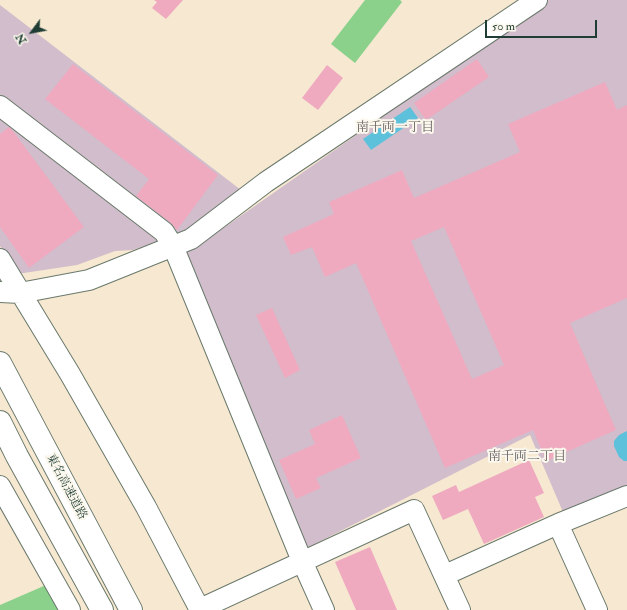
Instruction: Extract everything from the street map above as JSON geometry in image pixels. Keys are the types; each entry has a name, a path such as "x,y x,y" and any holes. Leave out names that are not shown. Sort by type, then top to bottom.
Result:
{"highway":[{"name":"東名高速道路","path":"0,364 131,610"},
{"path":"0,422 17,456 102,610"}],"street":[{"path":"0,292 20,293 89,280 191,239 266,182 536,0"},
{"path":"0,106 164,232 172,246 302,561 324,610"},
{"path":"0,259 70,374 146,507 200,610 302,561 414,510 460,610"},
{"path":"0,486 70,610"},
{"path":"445,575 558,524 627,496"},
{"path":"558,524 597,610"}],"shaded area":[{"path":"549,0 627,0 627,490 563,512 530,435 309,547 304,543 183,254 202,243"},
{"path":"0,5 241,190 187,232 177,234 0,98"},
{"path":"0,116 159,237 157,242 133,250 115,251 77,265 17,274 0,246"}],"green space":[{"path":"365,0 400,0 402,2 355,63 331,44"},
{"path":"46,585 60,610 0,610 0,605"}],"water":[{"path":"410,107 418,118 371,150 363,139"},
{"path":"627,431 627,461 624,461 619,457 614,446 614,441 619,435"}],"building":[{"path":"154,0 183,0 166,19 152,8 157,2"},
{"path":"477,59 489,77 426,120 414,103"},
{"path":"73,64 218,175 177,230 171,223 136,196 149,179 45,99"},
{"path":"327,65 343,78 318,110 302,98"},
{"path":"605,82 617,110 627,105 627,298 570,323 616,430 546,461 533,430 445,468 356,263 325,277 312,247 291,255 283,237 334,214 329,202 402,170 414,198 520,152 508,124","holes":["444,227 504,365 472,379 411,241"]},
{"path":"9,127 84,227 29,268 0,227 0,134"},
{"path":"272,308 300,370 285,378 256,315"},
{"path":"342,415 361,458 316,478 321,488 296,499 279,460 315,444 309,430"},
{"path":"529,460 544,493 535,497 544,517 484,544 468,509 443,520 432,496 456,485 459,492"},
{"path":"370,547 397,610 356,610 335,562"}],"district":[{"name":"南千両一丁目","path":"395,128"},
{"name":"南千両二丁目","path":"527,457"}]}
